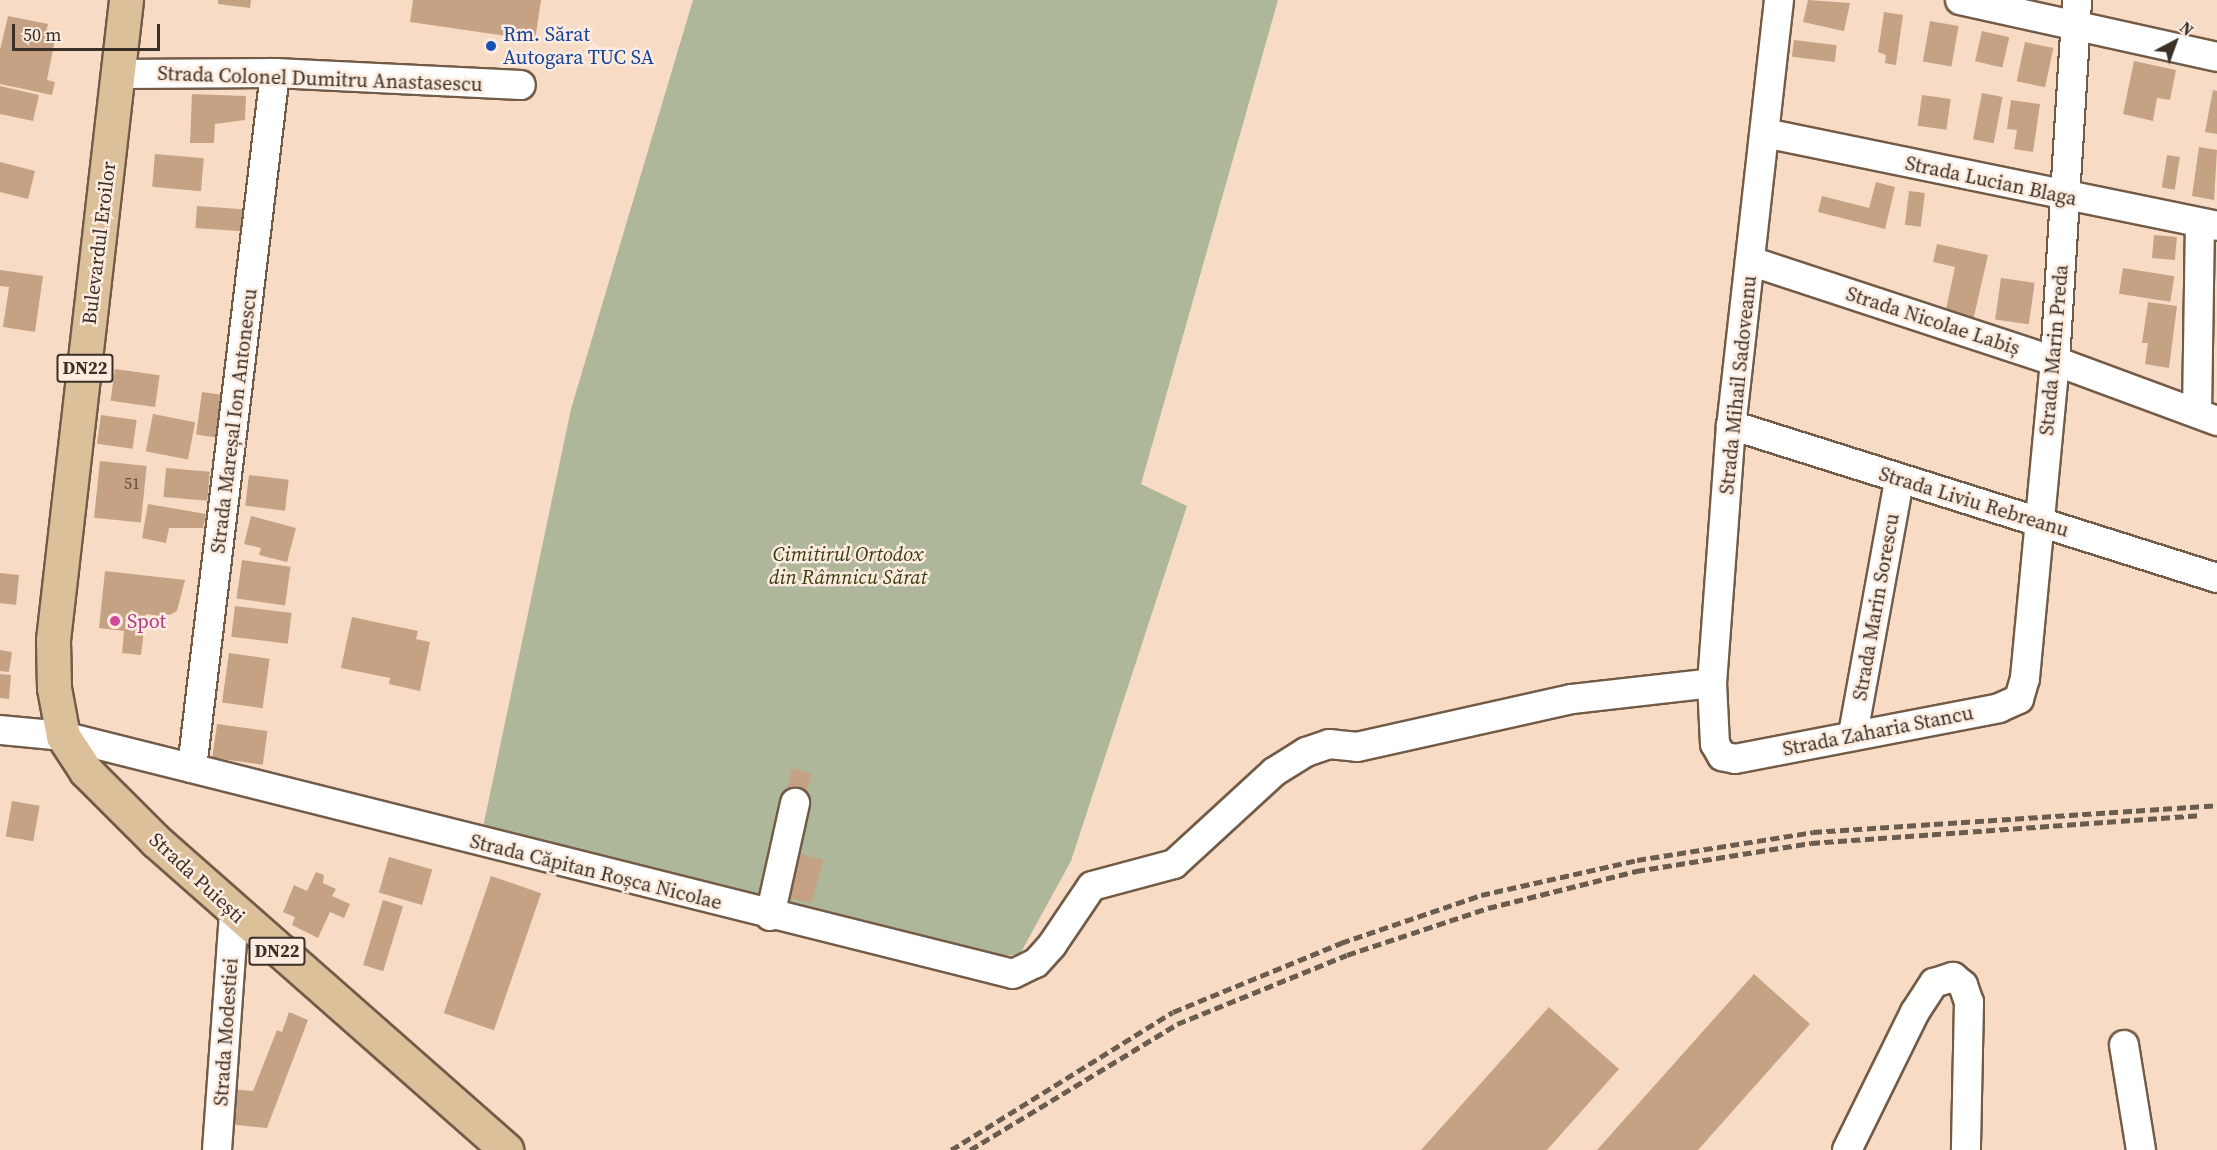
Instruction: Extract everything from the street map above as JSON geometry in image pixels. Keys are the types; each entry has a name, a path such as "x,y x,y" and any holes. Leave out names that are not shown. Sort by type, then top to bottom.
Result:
{"main road":[{"name":"Bulevardul Eroilor","path":"63,736 54,688 53,640 126,0"},
{"name":"Strada Puiești","path":"63,736 87,771 234,914 507,1150"}],"street":[{"name":"Strada Mihail Sadoveanu","path":"1735,759 1722,756 1715,744 1712,683 1731,425 1779,0"},
{"path":"1960,0 2076,12 2217,57"},
{"name":"Strada Marin Preda","path":"2019,699 2025,678 2055,361 2067,197 2076,12"},
{"name":"Strada Colonel Dumitru Anastasescu","path":"119,74 275,73 521,85"},
{"name":"Strada Mareșal Ion Antonescu","path":"192,768 275,73"},
{"name":"Strada Lucian Blaga","path":"1765,133 2208,225"},
{"path":"2207,417 2208,225"},
{"name":"Strada Nicolae Labiș","path":"1750,261 2055,361 2207,417"},
{"name":"Strada Liviu Rebreanu","path":"1731,425 1899,480 2217,578"},
{"name":"Strada Marin Sorescu","path":"1853,734 1899,480"},
{"name":"Strada Căpitan Roșca Nicolae","path":"0,730 63,736 770,916 1013,974 1036,963 1052,945 1092,886 1174,864 1274,772 1329,744 1357,747 1572,699 1712,683"},
{"name":"Strada Zaharia Stancu","path":"1735,759 1853,734 1999,708 2019,699"},
{"path":"770,916 795,803"},
{"name":"Strada Modestiei","path":"217,1150 234,914"},
{"path":"1847,1150 1924,996 1936,982 1953,977 1969,998 1966,1150"},
{"path":"2124,1045 2141,1150"}],"green space":[{"name":"Cimitirul Ortodox din Râmnicu Sărat","path":"693,0 1278,0 1141,484 1187,506 1071,861 1020,954 996,957 482,832 571,409"}],"building":[{"path":"218,0 251,0 250,8 218,4"},
{"path":"413,0 541,0 535,40 410,22"},
{"path":"1808,0 1850,3 1844,31 1803,22"},
{"path":"1884,12 1903,15 1896,65 1885,63 1886,55 1878,52"},
{"path":"8,16 48,24 45,37 55,39 47,80 55,82 52,95 0,84 0,50"},
{"path":"1930,21 1959,26 1951,66 1923,61"},
{"path":"1982,31 2009,37 2002,68 1975,61"},
{"path":"1794,40 1837,45 1835,62 1792,57"},
{"path":"2025,42 2053,48 2045,87 2017,81"},
{"path":"2134,61 2176,70 2170,100 2157,98 2153,121 2123,114"},
{"path":"0,86 39,95 33,121 0,114"},
{"path":"2213,90 2217,91 2217,134 2205,132"},
{"path":"1982,93 2003,97 1994,143 1973,139"},
{"path":"192,94 246,96 245,120 215,124 214,143 190,143"},
{"path":"1922,95 1951,99 1946,130 1918,126"},
{"path":"2011,100 2040,104 2033,152 2014,149 2017,130 2007,129"},
{"path":"2199,147 2217,150 2214,200 2192,196"},
{"path":"155,154 204,158 201,191 152,187"},
{"path":"2167,155 2180,157 2175,190 2162,188"},
{"path":"0,162 35,171 28,199 0,192"},
{"path":"1876,182 1895,187 1885,229 1818,212 1822,196 1869,208"},
{"path":"1909,191 1925,193 1921,227 1905,225"},
{"path":"197,206 243,209 241,231 195,228"},
{"path":"2154,235 2177,237 2175,260 2152,258"},
{"path":"1937,244 1988,255 1973,321 1945,314 1955,267 1933,262"},
{"path":"2123,268 2174,276 2170,302 2119,294"},
{"path":"0,270 43,276 35,332 3,327 9,287 0,286"},
{"path":"2001,278 2035,283 2029,324 1995,320"},
{"path":"2148,302 2177,306 2169,368 2145,364 2148,343 2142,343"},
{"path":"115,369 160,375 155,407 111,401"},
{"path":"202,392 224,395 218,438 196,435"},
{"path":"153,414 195,422 188,460 146,451"},
{"path":"101,415 137,420 133,449 97,444"},
{"path":"100,461 147,466 141,523 94,518"},
{"path":"166,468 210,472 207,501 163,497"},
{"path":"249,475 289,480 285,511 245,506"},
{"path":"148,504 206,514 203,528 169,528 166,543 142,538"},
{"path":"251,516 296,528 287,562 259,555 261,548 244,544"},
{"path":"242,560 291,567 285,605 237,599"},
{"path":"105,571 185,580 177,611 166,617 146,614 141,655 122,653 124,631 99,628"},
{"path":"0,573 19,575 16,605 0,603"},
{"path":"235,606 292,613 288,644 231,637"},
{"path":"352,617 418,631 416,639 430,642 420,691 389,684 390,678 341,668"},
{"path":"0,650 12,652 9,672 0,671"},
{"path":"229,653 270,659 263,708 222,703"},
{"path":"0,674 11,675 9,699 0,698"},
{"path":"217,724 268,731 263,765 212,758"},
{"path":"792,768 811,773 806,793 787,788"},
{"path":"12,801 40,806 33,841 6,836"},
{"path":"797,853 823,860 811,903 785,896"},
{"path":"389,857 432,869 422,905 379,893"},
{"path":"316,872 324,875 323,883 336,889 332,896 350,904 344,918 330,912 318,938 292,925 295,917 283,912 294,885 307,891"},
{"path":"491,876 541,893 494,1030 444,1013"},
{"path":"383,900 403,906 383,971 363,965"},
{"path":"1754,974 1810,1024 1698,1150 1597,1150"},
{"path":"1549,1007 1619,1069 1547,1150 1421,1150"},
{"path":"289,1012 308,1020 267,1128 227,1124 230,1089 253,1091 277,1030 282,1032"}],"railway":[{"path":"951,1150 1173,1012 1341,943 1481,895 1637,860 1813,832 2217,805"},
{"path":"970,1150 1177,1024 1347,955 1488,908 1636,871 1811,843 2199,815"}],"place":[{"name":"Rm. Sărat Autogara TUC SA","path":"491,46"},
{"name":"Spot","path":"115,621"}]}
